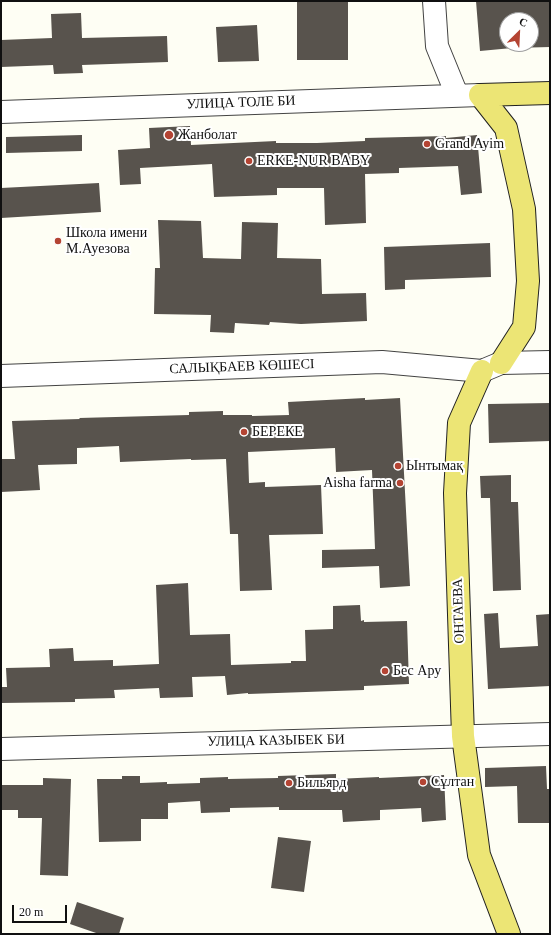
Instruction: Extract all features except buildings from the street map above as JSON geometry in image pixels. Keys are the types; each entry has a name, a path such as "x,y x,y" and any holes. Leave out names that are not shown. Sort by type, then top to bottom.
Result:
{"main road":[{"path":"480,95 550,93"},
{"name":"ОНТАЕВА","path":"480,95 506,128 524,209 528,281 524,328 492,367 459,423 456,478 463,736 479,855 509,934"}],"street":[{"path":"434,1 437,46 458,95"},
{"name":"УЛИЦА ТОЛЕ БИ","path":"1,112 480,95"},
{"name":"САЛЫҚБАЕВ КӨШЕСІ","path":"1,376 382,362 492,367 550,362"},
{"name":"УЛИЦА КАЗЫБЕК БИ","path":"1,748 550,734"}],"place":[{"name":"Жанболат","path":"169,135"},
{"name":"Grand Ayim","path":"427,144"},
{"name":"ERKE-NUR BABY","path":"249,161"},
{"name":"Школа имени М.Ауезова","path":"58,241"},
{"name":"БЕРЕКЕ","path":"244,432"},
{"name":"Ынтымақ","path":"398,466"},
{"name":"Aisha farma","path":"400,483"},
{"name":"Бес Ару","path":"385,671"},
{"name":"Сұлтан","path":"423,782"},
{"name":"Бильярд","path":"289,783"}]}
